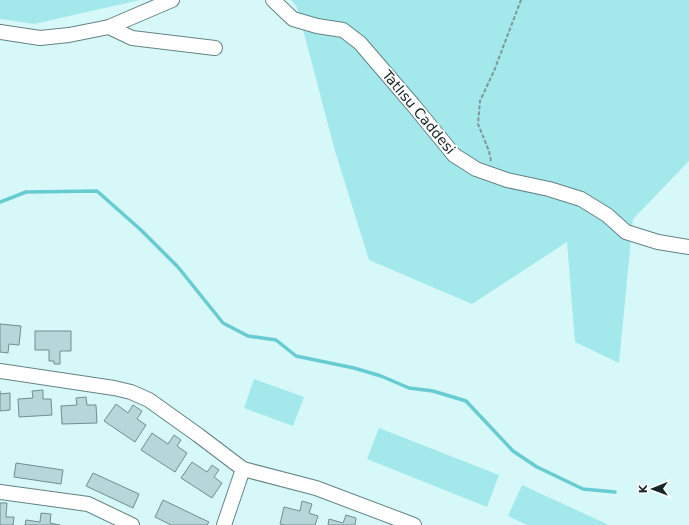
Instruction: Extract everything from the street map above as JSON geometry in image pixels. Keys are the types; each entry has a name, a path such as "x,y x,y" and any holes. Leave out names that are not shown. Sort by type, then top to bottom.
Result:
{"street":[{"path":"0,32 40,38 69,35 109,26 172,0"},
{"name":"Tatlısu Caddesi","path":"272,0 293,20 342,30 360,44 454,155 476,169 507,180 549,189 580,199 606,215 626,232 658,242 689,247"},
{"path":"109,26 132,38 215,48"},
{"path":"0,371 132,392 155,404 243,470 316,488 414,525"},
{"path":"224,525 243,470"},
{"path":"0,492 88,504 132,525"}],"path":[{"path":"494,176 489,151 478,124 480,101 494,71 521,0"}],"shaded area":[{"path":"0,0 140,0 34,24 0,19"},
{"path":"291,0 689,0 689,161 633,219 619,363 575,342 567,242 472,304 369,260 335,151 297,7"},
{"path":"254,379 304,397 293,426 244,408"},
{"path":"379,428 499,475 487,507 367,459"},
{"path":"522,485 609,525 527,525 508,516"}],"building":[{"path":"0,324 21,326 19,345 9,344 8,353 0,352"},
{"path":"35,331 71,331 71,351 60,351 60,364 54,364 54,361 49,361 49,350 35,350"},
{"path":"43,390 43,399 51,399 52,415 19,417 18,399 33,398 32,391"},
{"path":"10,393 10,410 0,411 0,394"},
{"path":"86,397 87,405 96,405 97,423 62,424 61,406 77,405 76,398"},
{"path":"116,404 128,413 133,405 142,411 137,419 146,425 135,442 104,421"},
{"path":"152,433 168,444 174,435 181,440 177,446 187,453 175,472 141,450"},
{"path":"192,462 207,472 212,465 219,470 214,477 222,483 212,498 181,478"},
{"path":"16,463 63,470 61,484 14,477"},
{"path":"93,473 139,494 133,508 86,486"},
{"path":"163,500 209,522 207,525 171,525 155,517"},
{"path":"302,501 312,504 309,513 318,516 315,525 280,524 284,507 300,511"},
{"path":"0,503 7,503 6,517 14,517 13,525 0,525"},
{"path":"41,513 51,514 50,523 60,525 25,525 26,520 40,522"},
{"path":"346,515 356,518 355,525 328,525 329,519 343,523"}],"waterway":[{"path":"0,202 26,192 97,191 141,230 178,267 223,323 248,336 276,340 296,356 354,368 381,376 409,388 433,391 466,401 513,451 537,467 583,489 615,492"}]}
